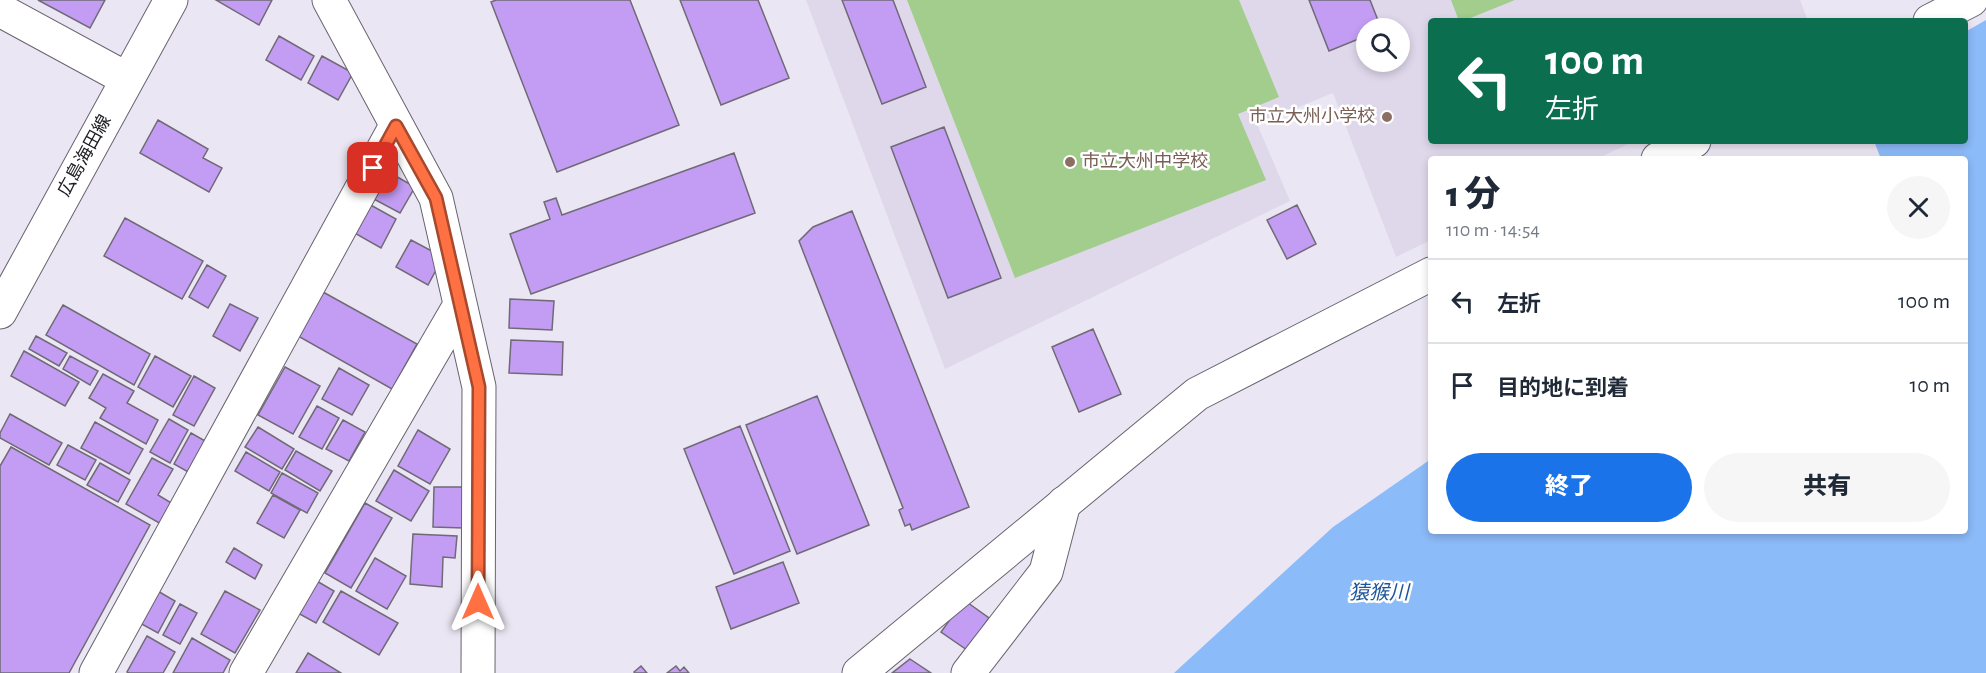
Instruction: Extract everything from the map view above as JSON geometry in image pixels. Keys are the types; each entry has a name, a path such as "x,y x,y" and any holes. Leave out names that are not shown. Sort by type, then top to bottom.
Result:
{"street":[{"name":"広島海田線","path":"0,312 171,0"},
{"path":"329,0 436,198 479,387 478,673"},
{"path":"1936,18 1971,0"},
{"path":"0,10 127,79"},
{"path":"96,673 396,126"},
{"path":"1664,156 1688,144"},
{"path":"859,673 1197,394 1428,276"},
{"path":"246,673 460,305"},
{"path":"968,673 1046,572 1064,503"}],"shaded area":[{"name":"市立大州中学校","path":"806,0 1800,0 1807,18 1428,18 1428,144 1628,144 1603,156 1428,156 1428,241 1396,257 1333,93 1257,124 1290,201 945,369"}],"green space":[{"path":"907,0 1239,0 1279,97 1238,114 1266,180 1015,278"},
{"path":"1451,0 1515,0 1470,18 1458,18"}],"water":[{"name":"猿猴川","path":"1986,20 1986,673 1174,673 1333,527 1428,461 1428,534 1968,534 1968,156 1880,156 1875,144 1968,144 1968,30"}],"building":[{"path":"38,0 105,0 90,28"},
{"path":"216,0 272,0 259,25"},
{"path":"496,0 630,0 679,125 557,172 491,2"},
{"path":"680,0 758,0 789,78 721,105"},
{"path":"842,0 893,0 926,87 882,104"},
{"path":"1309,0 1370,0 1377,18 1356,18 1356,40 1329,51"},
{"path":"279,36 314,56 301,80 266,60"},
{"path":"322,56 353,73 338,100 308,83"},
{"path":"158,120 208,149 203,158 222,168 209,192 140,153"},
{"path":"944,127 1001,278 948,298 891,147"},
{"path":"734,153 755,213 531,294 510,234 550,219 544,202 556,198 562,215"},
{"path":"385,170 415,187 400,213 370,197"},
{"path":"367,203 396,219 381,248 351,231"},
{"path":"1297,205 1316,244 1287,259 1267,220"},
{"path":"852,211 969,507 912,530 910,524 905,526 899,510 903,508 799,241 813,227"},
{"path":"125,218 203,261 182,299 104,256"},
{"path":"411,240 443,257 428,285 396,267"},
{"path":"207,265 226,276 208,308 189,297"},
{"path":"323,292 417,344 392,389 298,336"},
{"path":"510,299 554,301 552,330 509,328"},
{"path":"230,304 258,318 240,351 213,336"},
{"path":"63,305 150,354 134,385 46,335"},
{"path":"1093,329 1121,394 1079,412 1052,347"},
{"path":"36,336 67,353 59,366 29,349"},
{"path":"511,340 563,342 562,375 509,373"},
{"path":"24,351 79,382 65,406 11,376"},
{"path":"70,356 98,371 90,385 63,369"},
{"path":"155,356 191,376 173,407 138,387"},
{"path":"285,367 320,386 293,434 258,415"},
{"path":"339,368 369,385 352,415 322,399"},
{"path":"103,374 134,391 127,403 158,420 146,444 100,418 106,408 89,398"},
{"path":"194,376 215,388 194,426 173,415"},
{"path":"817,396 869,525 797,554 746,425"},
{"path":"317,406 339,418 322,449 299,437"},
{"path":"10,414 62,443 49,465 0,438 0,433"},
{"path":"169,419 188,430 170,463 150,452"},
{"path":"343,420 365,432 349,461 326,449"},
{"path":"95,422 143,449 129,474 81,448"},
{"path":"740,426 790,551 734,574 684,449"},
{"path":"258,427 294,449 282,469 245,447"},
{"path":"418,430 450,449 430,484 398,466"},
{"path":"191,433 207,442 190,473 174,464"},
{"path":"68,445 96,460 85,480 57,465"},
{"path":"11,447 150,525 69,673 0,673 0,466"},
{"path":"296,451 332,471 320,491 285,470"},
{"path":"246,452 280,472 269,491 235,471"},
{"path":"152,458 173,469 158,495 173,504 161,524 126,504"},
{"path":"100,463 130,480 118,502 87,485"},
{"path":"394,470 429,491 411,521 376,501"},
{"path":"282,473 318,493 307,513 271,493"},
{"path":"434,487 465,487 464,528 433,527"},
{"path":"273,495 300,510 284,538 257,523"},
{"path":"365,503 392,518 351,588 325,573"},
{"path":"413,534 457,536 455,558 443,557 442,587 410,584"},
{"path":"234,548 262,565 255,579 226,562"},
{"path":"375,558 406,576 387,609 356,591"},
{"path":"783,562 799,603 731,629 716,587"},
{"path":"315,580 334,591 316,623 296,612"},
{"path":"156,590 175,601 158,633 138,622"},
{"path":"225,591 260,610 235,653 201,634"},
{"path":"341,591 398,623 379,655 323,622"},
{"path":"964,600 989,618 967,650 941,632"},
{"path":"180,604 197,613 180,644 163,635"},
{"path":"147,636 175,652 163,673 127,672"},
{"path":"192,638 230,660 223,673 173,673"},
{"path":"308,653 341,673 296,673"},
{"path":"910,659 931,673 892,673"},
{"path":"641,666 647,673 634,672"},
{"path":"676,666 680,671 684,667 689,673 667,673"}],"place":[{"name":"市立大州小学校","path":"1387,117"},
{"name":"市立大州中学校","path":"1070,162"}],"route":[{"path":"373,168 396,126 436,198 479,387 478,602"}]}
